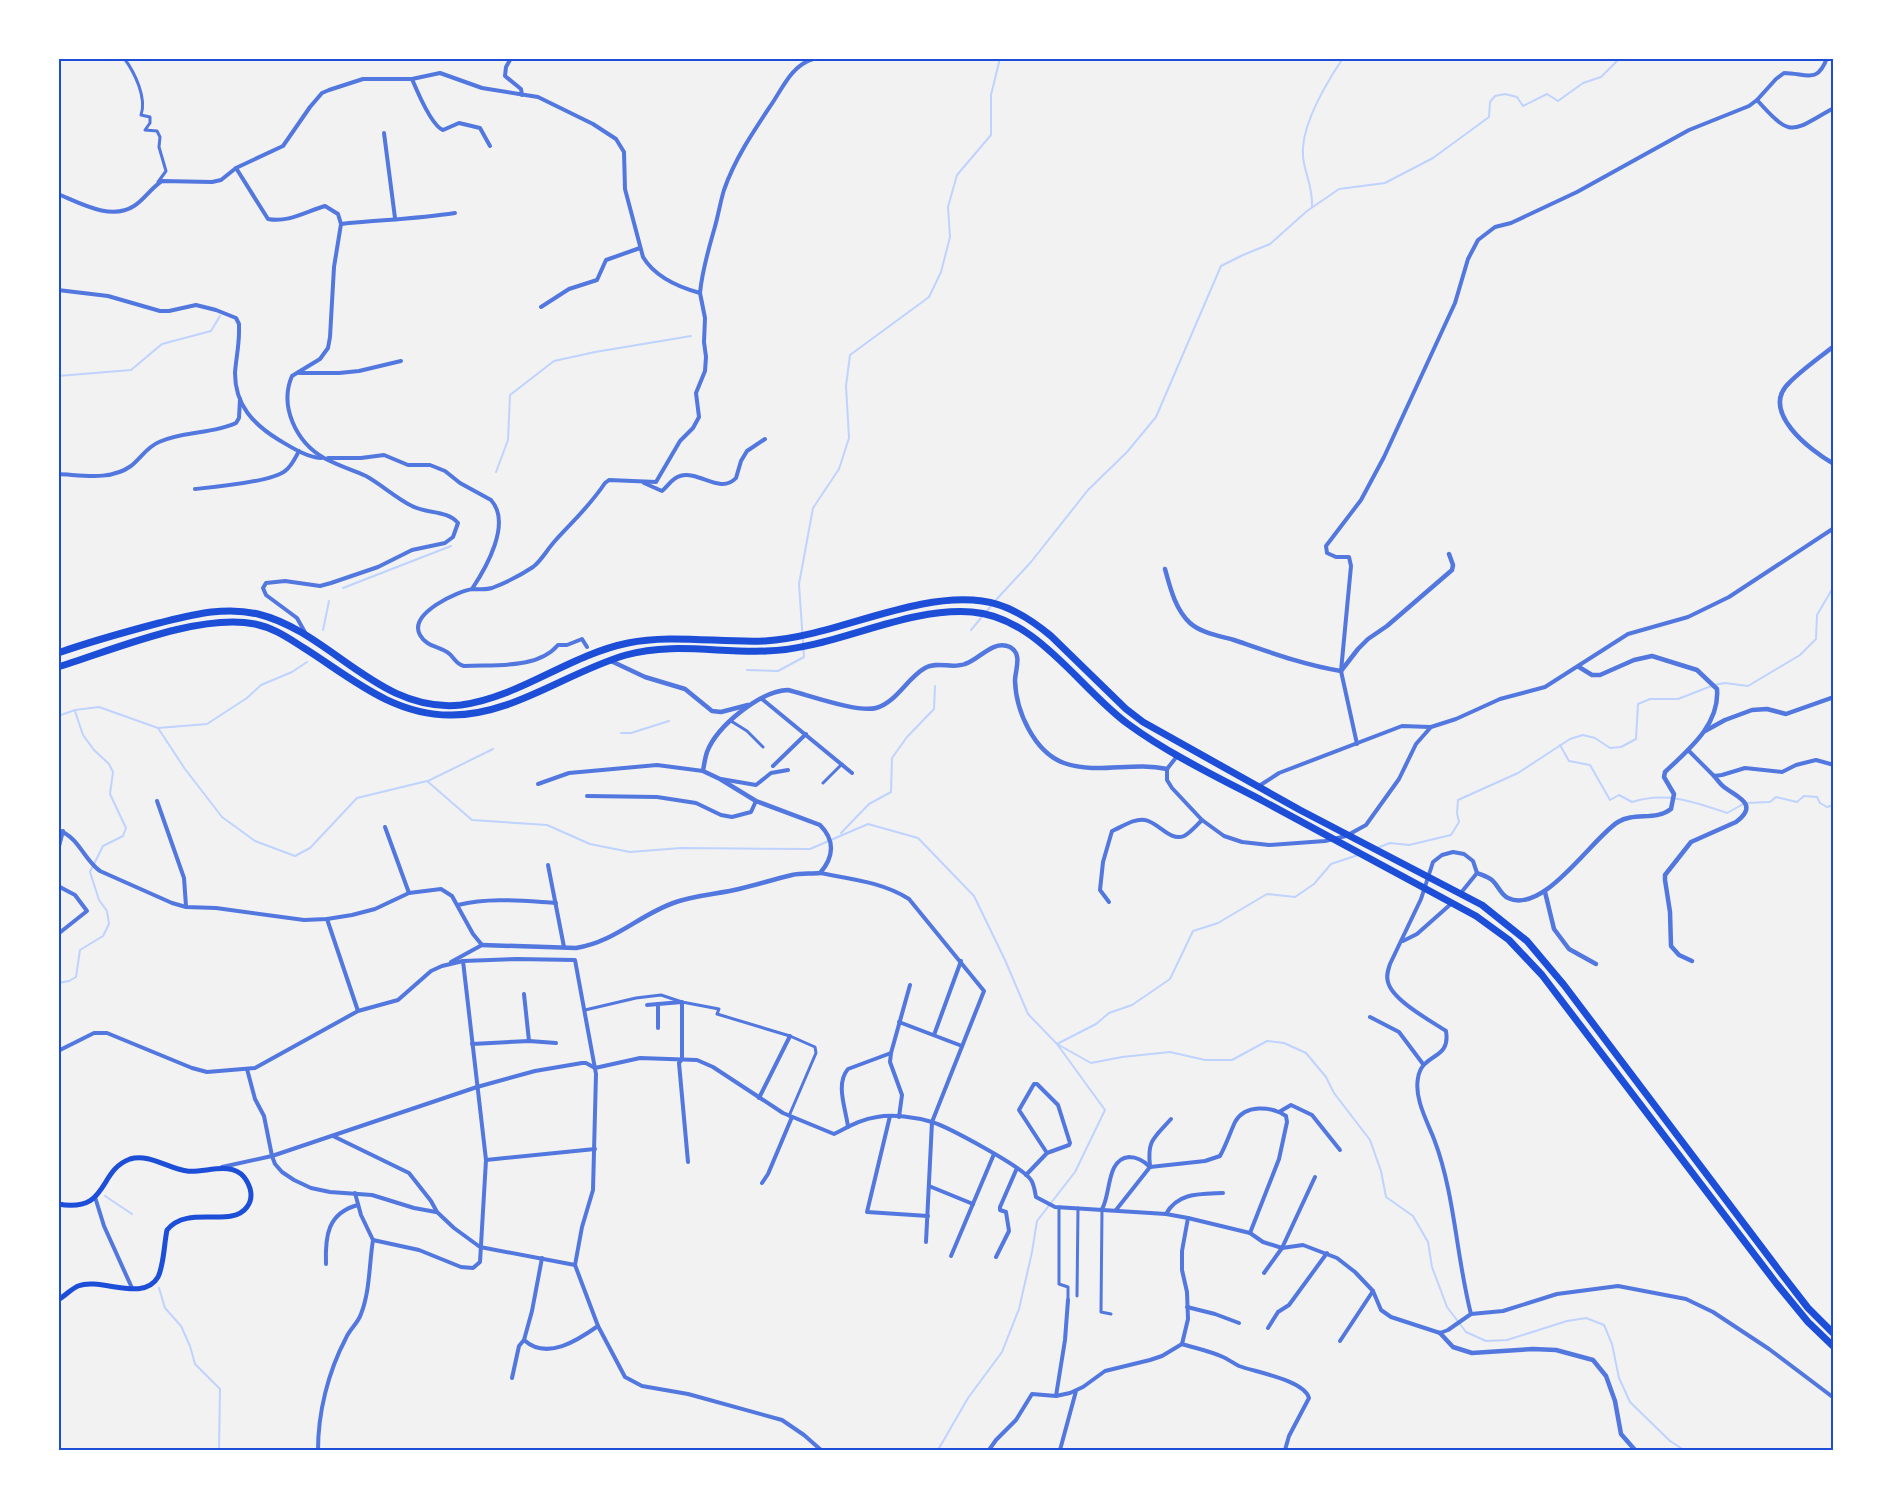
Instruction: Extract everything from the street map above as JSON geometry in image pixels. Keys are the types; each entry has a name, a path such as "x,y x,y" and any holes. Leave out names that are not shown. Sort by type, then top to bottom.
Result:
{"highway":[{"path":"58,653 120,633 196,614 227,610 249,612 268,617 308,638 383,688 418,701 458,705 498,695 570,663 628,643 654,640 790,638 914,606 973,600 1002,606 1051,636 1143,723 1300,810 1482,905 1527,941 1542,957 1808,1308 1833,1334"},
{"path":"58,667 169,632 209,623 242,622 258,625 285,636 377,696 404,708 429,714 467,715 509,704 610,660 652,650 765,651 790,649 936,613 969,612 990,615 1020,627 1108,708 1143,734 1290,817 1476,916 1502,934 1542,975 1776,1283 1808,1322 1833,1347"}],"main road":[{"path":"58,1204 72,1206 85,1204 95,1197 122,1163 133,1158 151,1160 186,1171 200,1172 218,1168 241,1174 251,1192 251,1199 243,1211 227,1216 189,1217 172,1225 167,1230 158,1277 149,1286 143,1289 102,1285 77,1286 58,1300"}],"street":[{"path":"58,194 100,210 122,212 136,206 166,171 159,147 160,137 157,131 145,130 150,123 150,117 141,115 144,108 142,94 131,67 124,58"},
{"path":"587,648 582,639 567,645 558,645 553,651 523,664 464,666 459,665 448,652 433,647 421,637 418,628 419,620 428,610 437,605 472,589 491,588 535,566 609,480 656,482 680,441 693,428 699,417 696,393 705,371 706,357 705,318 700,293 701,274 724,188 747,142 792,74 804,62 813,59 844,58"},
{"path":"1357,744 1341,671 1351,566 1349,557 1336,557 1327,553 1326,546 1361,500 1384,457 1455,303 1468,259 1478,240 1495,227 1511,223 1577,192 1689,130 1749,106 1784,73 1808,76 1821,72 1827,58"},
{"path":"510,60 505,76 521,89 522,95"},
{"path":"157,184 168,181 212,182 221,180 236,168 283,146 322,93 363,80 412,79 440,73 482,88 538,97 605,130 623,148 625,189 640,248 648,266 678,286 700,293"},
{"path":"412,79 431,120 438,128 443,130 459,123 480,128 490,146"},
{"path":"1757,100 1778,122 1787,127 1797,128 1833,108"},
{"path":"384,133 395,218"},
{"path":"236,168 267,219 278,221 291,219 325,206 338,214 341,224 334,267 328,348 320,359 295,374 289,383 286,396 291,421 307,445 323,458 367,477 413,507 451,517 457,521 458,529 445,543 412,550 378,567 320,586 285,581 266,583 264,588 266,595 297,618 308,638"},
{"path":"341,224 395,218 422,218 455,213"},
{"path":"541,307 569,290 597,280 606,260 640,248"},
{"path":"58,290 108,296 160,311 169,311 189,305 216,310 236,318 239,324 236,384 246,412 256,424 310,456 346,459 384,455 408,465 430,465 440,468 460,483 480,492 495,504 499,524 488,567 472,589"},
{"path":"1833,346 1789,383 1780,403 1782,415 1799,440 1833,464"},
{"path":"295,374 359,371 401,361"},
{"path":"58,474 92,476 118,473 132,465 146,450 160,441 236,423 239,418 240,399"},
{"path":"643,483 662,491 675,478 689,474 722,485 727,484 736,478 738,468 747,451 765,440"},
{"path":"195,489 220,487 275,476 287,469 299,451"},
{"path":"1259,786 1279,773 1402,726 1431,727 1456,719 1500,699 1545,687 1628,634 1688,617 1729,597 1833,528"},
{"path":"1341,671 1363,644 1452,570 1449,554"},
{"path":"1165,569 1173,597 1191,624 1211,633 1310,666 1341,671"},
{"path":"610,660 645,677 685,689 712,711 721,712 750,705 782,690 864,710 878,708 891,700 924,668 931,665 967,664 988,649 1000,646 1010,648 1016,654 1015,680 1020,705 1033,736 1049,755 1086,768 1146,765 1167,769"},
{"path":"1469,1315 1443,1164 1419,1101 1418,1078 1423,1064 1446,1047 1448,1042 1446,1031 1391,991 1387,981 1387,972 1421,898 1433,862 1442,855 1453,852 1464,854 1473,861 1477,873 1493,880 1508,898 1525,899 1545,892 1568,873 1588,849 1621,820 1665,814 1671,809 1674,794 1664,777 1665,772 1705,731 1718,700 1717,689 1697,670 1652,656 1634,660 1600,675 1592,675 1579,667"},
{"path":"1705,731 1725,720 1752,710 1767,709 1786,714 1833,697"},
{"path":"762,699 852,773"},
{"path":"703,771 706,753 716,736 750,705"},
{"path":"731,721 747,731 763,747"},
{"path":"1178,755 1167,769 1167,780 1202,820 1224,836 1242,842 1269,845 1325,841 1346,836 1366,825 1399,779 1416,744 1431,727"},
{"path":"773,766 806,734"},
{"path":"1688,750 1723,786 1742,798 1746,810 1736,822 1691,842 1665,875 1670,912 1671,946 1679,955 1692,961"},
{"path":"1714,776 1745,768 1782,772 1816,760 1833,765"},
{"path":"823,783 842,764"},
{"path":"538,784 569,773 657,765 703,771 756,801 820,825 827,833 831,843 831,855 820,873"},
{"path":"720,779 756,785 771,773 788,770"},
{"path":"587,796 667,798 696,803 732,817 751,812 756,801"},
{"path":"157,801 184,878 186,906"},
{"path":"1109,902 1100,890 1103,862 1112,831 1135,820 1145,820 1156,824 1173,837 1183,836 1202,820"},
{"path":"385,827 409,893"},
{"path":"58,850 61,831 79,844 92,865 98,869 113,878 172,903 304,920 327,919 375,909 409,893 441,889 452,896 473,934 482,945"},
{"path":"548,865 564,947"},
{"path":"58,1051 94,1033 107,1033 207,1072 247,1070 280,1055 358,1011 398,1000 431,971 482,945 587,946 602,941 675,902 740,889 795,874 820,873 878,884 909,899 984,991 932,1122 926,1242"},
{"path":"1460,894 1477,873"},
{"path":"58,886 75,894 87,909 58,934"},
{"path":"1545,892 1554,929 1569,949 1596,964"},
{"path":"458,905 486,900 556,903"},
{"path":"1402,942 1417,934 1452,903"},
{"path":"327,919 358,1011"},
{"path":"517,945 517,959"},
{"path":"442,966 464,961 575,960 595,1068 593,1190 582,1227 575,1265 598,1326 625,1377 642,1386 688,1394 782,1420 821,1450"},
{"path":"373,1240 419,1250 461,1267 473,1268 480,1262 486,1160 464,961"},
{"path":"933,1035 961,961"},
{"path":"900,1117 902,1095 890,1062 910,985"},
{"path":"524,994 529,1041"},
{"path":"585,1010 636,998 661,995 682,1002 719,1009 717,1014 790,1036 817,1049 768,1174 762,1183"},
{"path":"647,1005 682,1002"},
{"path":"682,1002 682,1059 679,1063 687,1162"},
{"path":"658,1004 658,1028"},
{"path":"1370,1017 1399,1032 1423,1064"},
{"path":"899,1022 962,1046"},
{"path":"759,1098 790,1036"},
{"path":"472,1044 556,1042"},
{"path":"848,1127 842,1095 845,1073 848,1069 891,1053"},
{"path":"218,1168 272,1156 477,1087 535,1071 586,1063 595,1068 640,1058 697,1060 713,1067 791,1116 834,1134 865,1119 890,1116 932,1122 978,1144 1017,1168 1031,1180 1036,1197 1057,1207 1166,1214 1251,1233 1263,1242 1282,1248 1303,1245 1327,1253 1355,1272 1373,1290 1381,1310 1390,1317 1440,1333 1454,1347 1472,1353 1533,1349 1556,1350 1593,1360 1606,1376 1615,1401 1621,1434 1635,1450"},
{"path":"247,1070 255,1099 264,1116 272,1156 282,1172 311,1188 330,1192 372,1195 414,1208 437,1212"},
{"path":"1026,1175 1047,1153 1069,1145 1071,1139 1058,1105 1037,1084 1034,1084 1019,1110 1047,1153"},
{"path":"1279,1112 1291,1105 1312,1115 1340,1150"},
{"path":"1111,1314 1101,1312 1102,1209 1107,1202 1109,1178 1121,1159 1137,1158 1150,1167 1205,1161 1220,1156 1236,1119 1252,1108 1279,1112 1286,1116 1287,1122 1279,1159 1251,1233"},
{"path":"890,1116 867,1212 928,1216"},
{"path":"1115,1210 1150,1167 1151,1141 1171,1119"},
{"path":"333,1136 409,1173 437,1212 480,1247 575,1265"},
{"path":"486,1160 595,1149"},
{"path":"951,1256 994,1154"},
{"path":"996,1257 1009,1231 1006,1212 1000,1210 1000,1207 1017,1168"},
{"path":"1264,1273 1282,1248 1315,1177"},
{"path":"929,1186 973,1204"},
{"path":"318,1450 318,1428 328,1383 346,1336 360,1317 366,1299 373,1240 355,1193"},
{"path":"1166,1214 1175,1201 1192,1194 1223,1193"},
{"path":"95,1197 104,1226 132,1288"},
{"path":"326,1264 326,1236 332,1223 347,1208 358,1205"},
{"path":"1056,1396 1065,1340 1068,1300 1068,1287 1059,1284 1057,1207"},
{"path":"1077,1296 1078,1208"},
{"path":"1182,1344 1188,1319 1182,1251 1188,1218"},
{"path":"1268,1328 1278,1312 1289,1305 1327,1253"},
{"path":"512,1378 519,1346 524,1340 542,1258"},
{"path":"1440,1333 1469,1315 1503,1311 1557,1294 1618,1286 1686,1299 1713,1312 1768,1349 1833,1398"},
{"path":"1340,1341 1373,1290"},
{"path":"1187,1307 1239,1323"},
{"path":"524,1340 541,1348 555,1349 570,1344 598,1326"},
{"path":"989,1450 1016,1420 1032,1394 1056,1396 1076,1390 1105,1371 1150,1360 1182,1344 1221,1356 1239,1366 1301,1388 1307,1393 1309,1398 1289,1436 1285,1450"},
{"path":"1060,1450 1076,1390"}],"waterway":[{"path":"747,670 778,671 804,657 799,584 813,508 839,469 849,438 846,386 850,355 929,297 941,272 950,237 948,207 957,175 991,135 991,95 1000,58"},
{"path":"1312,207 1303,145 1316,105 1343,58"},
{"path":"995,601 1031,562 1088,490 1127,452 1156,417 1221,266 1270,244 1307,211 1339,189 1385,183 1433,158 1489,117 1490,102 1495,96 1505,94 1517,97 1523,106 1547,94 1558,101 1583,83 1601,77 1620,58"},
{"path":"58,376 131,370 162,344 211,331 220,316"},
{"path":"496,472 508,440 510,395 554,361 691,336"},
{"path":"343,588 451,546"},
{"path":"1377,848 1390,843 1409,845 1451,835 1459,822 1458,800 1518,773 1570,739 1583,735 1595,738 1610,748 1621,747 1636,739 1638,704 1650,699 1678,699 1725,683 1748,686 1800,655 1816,639 1817,615 1834,586"},
{"path":"323,630 329,601"},
{"path":"971,630 991,606"},
{"path":"158,728 207,724 247,698 261,685 292,672 307,662"},
{"path":"841,833 869,804 891,792 892,758 907,737 934,709 935,686"},
{"path":"58,716 75,710 99,707 158,728 185,769 222,817 255,841 295,856 310,848 357,798 427,781 472,820 547,825 590,844 630,852 681,848 810,849 868,824 918,838 974,896 1028,1014 1057,1044 1091,1063 1170,1052 1205,1060 1232,1060 1267,1041 1284,1043 1306,1053 1326,1077 1334,1093 1370,1140 1381,1171 1386,1197 1413,1216 1428,1242 1432,1267 1447,1307 1466,1332 1486,1341 1507,1340 1567,1321 1586,1318 1604,1325 1612,1344 1619,1378 1630,1402 1670,1441 1684,1450"},
{"path":"58,983 76,977 80,950 103,936 109,924 107,911 99,900 90,872 103,846 123,836 126,828 110,794 113,772 109,764 94,750 83,735 75,711"},
{"path":"621,733 631,733 669,721"},
{"path":"1560,745 1569,761 1590,765 1610,800 1619,795 1632,802 1657,798 1680,799 1727,813 1745,803 1770,802 1776,797 1797,802 1804,796 1817,797 1820,803 1827,807 1834,805"},
{"path":"428,781 493,749"},
{"path":"938,1450 968,1398 1002,1352 1019,1309 1037,1221 1075,1172 1105,1110 1057,1044 1096,1024 1109,1013 1132,1005 1170,979 1193,931 1218,923 1267,894 1295,897 1314,884 1331,864 1358,855"},
{"path":"105,1196 132,1214"},
{"path":"159,1288 165,1308 181,1326 195,1364 220,1389 219,1450"}]}
